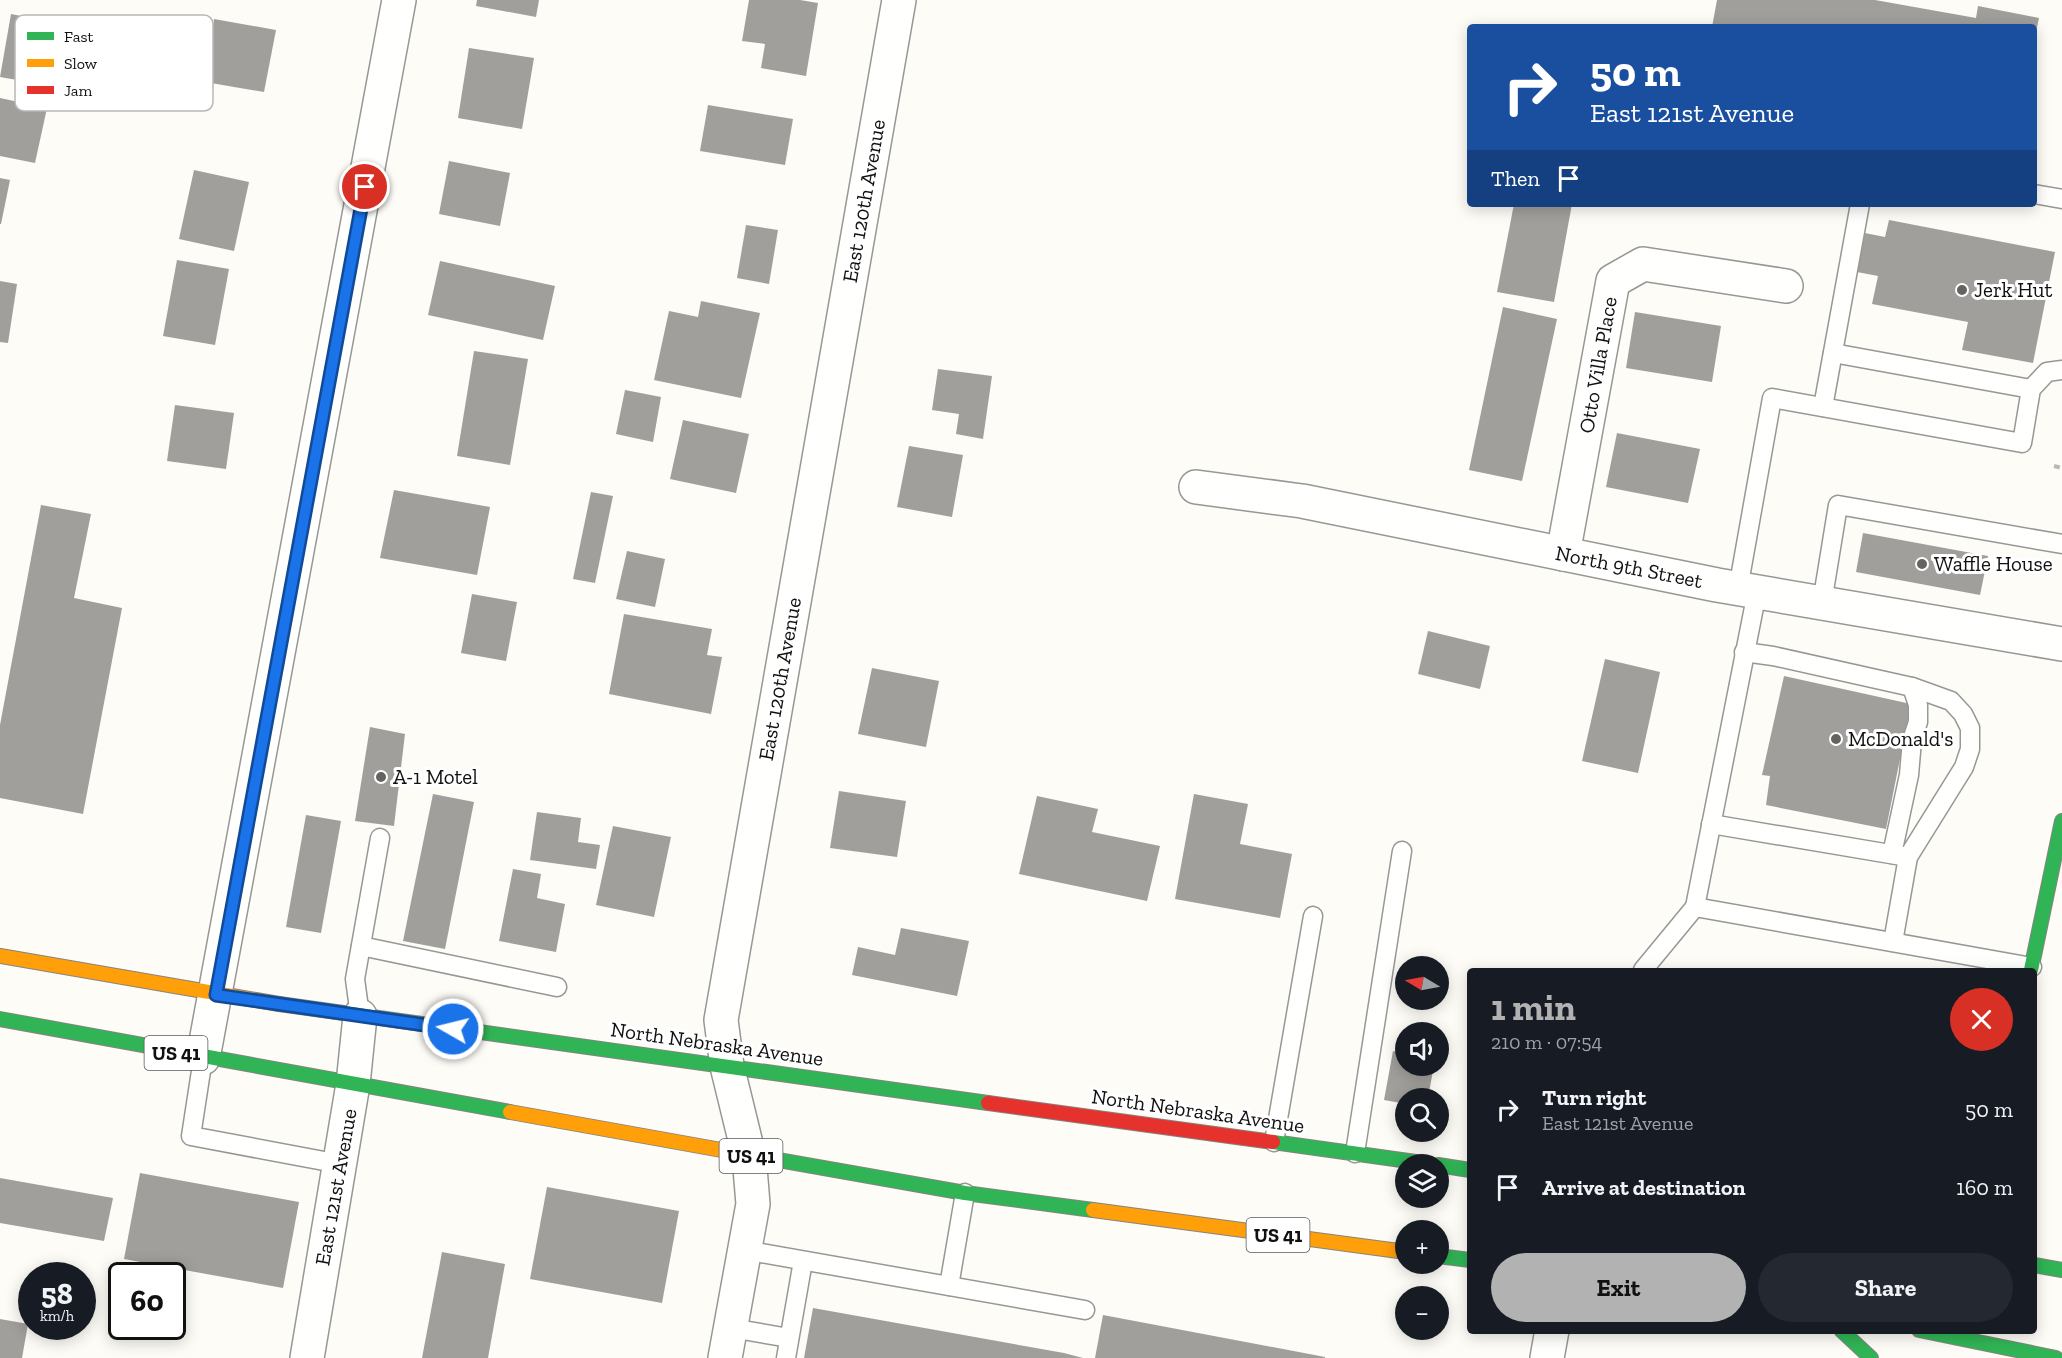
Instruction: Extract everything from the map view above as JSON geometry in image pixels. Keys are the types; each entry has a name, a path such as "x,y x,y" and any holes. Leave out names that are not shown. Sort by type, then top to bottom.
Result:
{"main road":[{"path":"2032,968 2062,821"},
{"name":"North Nebraska Avenue","path":"0,956 216,995 360,1016 1395,1159"},
{"name":"US 41","path":"0,1019 203,1058 965,1193 1395,1251"},
{"path":"1449,1167 1467,1170"},
{"path":"1449,1257 1467,1260"},
{"path":"2037,1266 2062,1270"},
{"path":"1845,1334 1871,1358"},
{"path":"1935,1334 2058,1358 2062,1348"}],"street":[{"path":"203,1058 399,0"},
{"name":"East 120th Avenue","path":"728,1343 753,1204 749,1156 727,1066 721,1020 899,0"},
{"name":"Otto Villa Place","path":"1563,554 1613,281 1643,264 1786,286"},
{"name":"North 9th Street","path":"1196,487 1302,501 1748,590 2062,644"},
{"name":"East 121st Avenue","path":"308,1358 353,1084 360,1016"},
{"path":"1547,1358 1551,1334"}],"lane":[{"path":"2037,195 2062,199"},
{"path":"1823,407 1859,207"},
{"path":"1833,353 2031,389"},
{"path":"1645,968 1695,907 1744,652 1748,590 1772,398 2022,443 2031,389 2047,372 2062,370"},
{"path":"1822,603 1838,505 2062,544"},
{"path":"1744,652 1773,656 1912,687 1951,701 1970,728 1970,749 1964,767 1900,856"},
{"path":"1893,942 1912,740 1918,722 1918,705 1912,687"},
{"path":"1711,824 1900,856"},
{"path":"360,1016 355,979 380,838"},
{"path":"1355,1154 1402,851"},
{"path":"1695,907 2027,968"},
{"path":"1274,1142 1313,916"},
{"path":"361,946 557,987"},
{"path":"203,1058 191,1136 340,1164"},
{"path":"949,1286 965,1193"},
{"path":"744,1251 1085,1310"},
{"path":"786,1358 803,1261"},
{"path":"728,1343 789,1338"}],"path":[{"path":"2054,466 2062,468"}],"building":[{"path":"477,0 539,0 536,17 476,6"},
{"path":"749,0 800,0 818,3 806,76 761,68 765,44 742,41"},
{"path":"1717,0 1875,0 1976,18 1978,6 2039,18 2037,28 2037,24 1713,24"},
{"path":"11,14 16,15 15,80 0,77"},
{"path":"214,19 276,30 264,92 213,83"},
{"path":"469,48 534,58 522,129 458,118"},
{"path":"0,98 15,101 15,111 46,111 35,163 0,156"},
{"path":"708,105 793,119 785,165 700,151"},
{"path":"449,161 510,173 500,226 439,214"},
{"path":"194,170 249,182 234,251 179,239"},
{"path":"0,178 10,180 1,224 0,224"},
{"path":"1513,207 1571,207 1554,302 1497,292"},
{"name":"Jerk Hut","path":"1889,220 2055,252 2033,363 1962,350 1968,322 1872,304 1878,276 1857,272 1865,233 1885,237"},
{"path":"746,225 778,230 769,284 737,278"},
{"path":"177,260 229,269 215,345 163,336"},
{"path":"440,261 555,286 543,340 428,315"},
{"path":"0,281 17,284 8,343 0,342"},
{"path":"701,301 760,313 741,398 654,380 669,311 698,317"},
{"path":"1503,307 1557,319 1522,481 1469,470"},
{"path":"1635,312 1721,326 1712,382 1626,368"},
{"path":"474,351 528,359 510,465 457,456"},
{"path":"938,369 992,376 983,439 956,434 959,414 932,410"},
{"path":"625,390 661,397 653,442 616,434"},
{"path":"175,405 234,413 226,469 167,461"},
{"path":"683,420 749,434 736,493 670,479"},
{"path":"1617,433 1700,449 1688,503 1606,487"},
{"path":"909,446 963,455 952,517 897,507"},
{"path":"394,490 490,507 477,575 380,558"},
{"path":"591,492 613,496 595,583 573,579"},
{"path":"41,505 91,514 74,598 122,608 83,814 0,798 0,725"},
{"name":"Waffle House","path":"1863,533 1988,556 1980,595 1856,572"},
{"path":"627,551 665,559 655,607 616,599"},
{"path":"472,594 517,602 506,661 461,653"},
{"path":"624,614 712,629 707,655 722,657 711,714 609,694"},
{"path":"1428,631 1490,646 1480,689 1418,674"},
{"path":"1605,659 1660,672 1638,773 1582,761"},
{"path":"872,668 939,681 926,747 858,734"},
{"name":"McDonald's","path":"1784,676 1911,704 1886,829 1766,805 1770,776 1762,775"},
{"name":"A-1 Motel","path":"370,727 405,734 394,826 355,821"},
{"path":"839,791 906,801 897,857 830,848"},
{"path":"433,794 474,802 445,949 403,941"},
{"path":"1194,794 1248,804 1240,844 1292,854 1280,918 1175,899"},
{"path":"1037,796 1098,809 1092,832 1160,846 1147,901 1019,874"},
{"path":"537,812 581,818 578,842 600,845 596,869 530,860"},
{"path":"306,815 341,821 321,933 286,927"},
{"path":"613,826 671,837 654,917 596,905"},
{"path":"513,869 541,874 537,898 565,904 556,952 499,941"},
{"path":"901,928 969,941 957,996 852,975 858,947 895,955"},
{"path":"1393,1051 1395,1051 1395,1076 1432,1076 1430,1088 1395,1088 1395,1102 1384,1100"},
{"path":"140,1173 299,1202 283,1288 186,1270 186,1262 140,1262 124,1259"},
{"path":"0,1178 113,1198 104,1241 0,1223"},
{"path":"547,1187 679,1211 662,1303 530,1279"},
{"path":"442,1252 505,1264 488,1358 422,1358"},
{"path":"813,1308 1064,1353 1083,1358 804,1358"},
{"path":"1103,1315 1325,1357 1325,1358 1095,1358"},
{"path":"0,1319 18,1322 18,1340 25,1340 22,1358 0,1358"}],"traffic: fast":[{"path":"2031,968 2062,821"},
{"path":"279,1004 988,1103"},
{"path":"0,1019 510,1112"},
{"path":"1273,1142 1395,1159"},
{"path":"727,1151 965,1193 1093,1210"},
{"path":"1449,1167 1467,1170"},
{"path":"1449,1257 1467,1260"},
{"path":"2037,1266 2062,1270"},
{"path":"1845,1334 1871,1358"},
{"path":"1939,1334 2056,1358"}],"traffic: slow":[{"path":"0,956 279,1004"},
{"path":"510,1112 727,1151"},
{"path":"1093,1210 1395,1251"}],"traffic: jam":[{"path":"988,1103 1273,1142"}],"place":[{"name":"Jerk Hut","path":"1962,290"},
{"name":"Waffle House","path":"1922,564"},
{"name":"McDonald's","path":"1836,739"},
{"name":"A-1 Motel","path":"381,777"}],"route":[{"path":"365,187 216,995 453,1029"}]}
